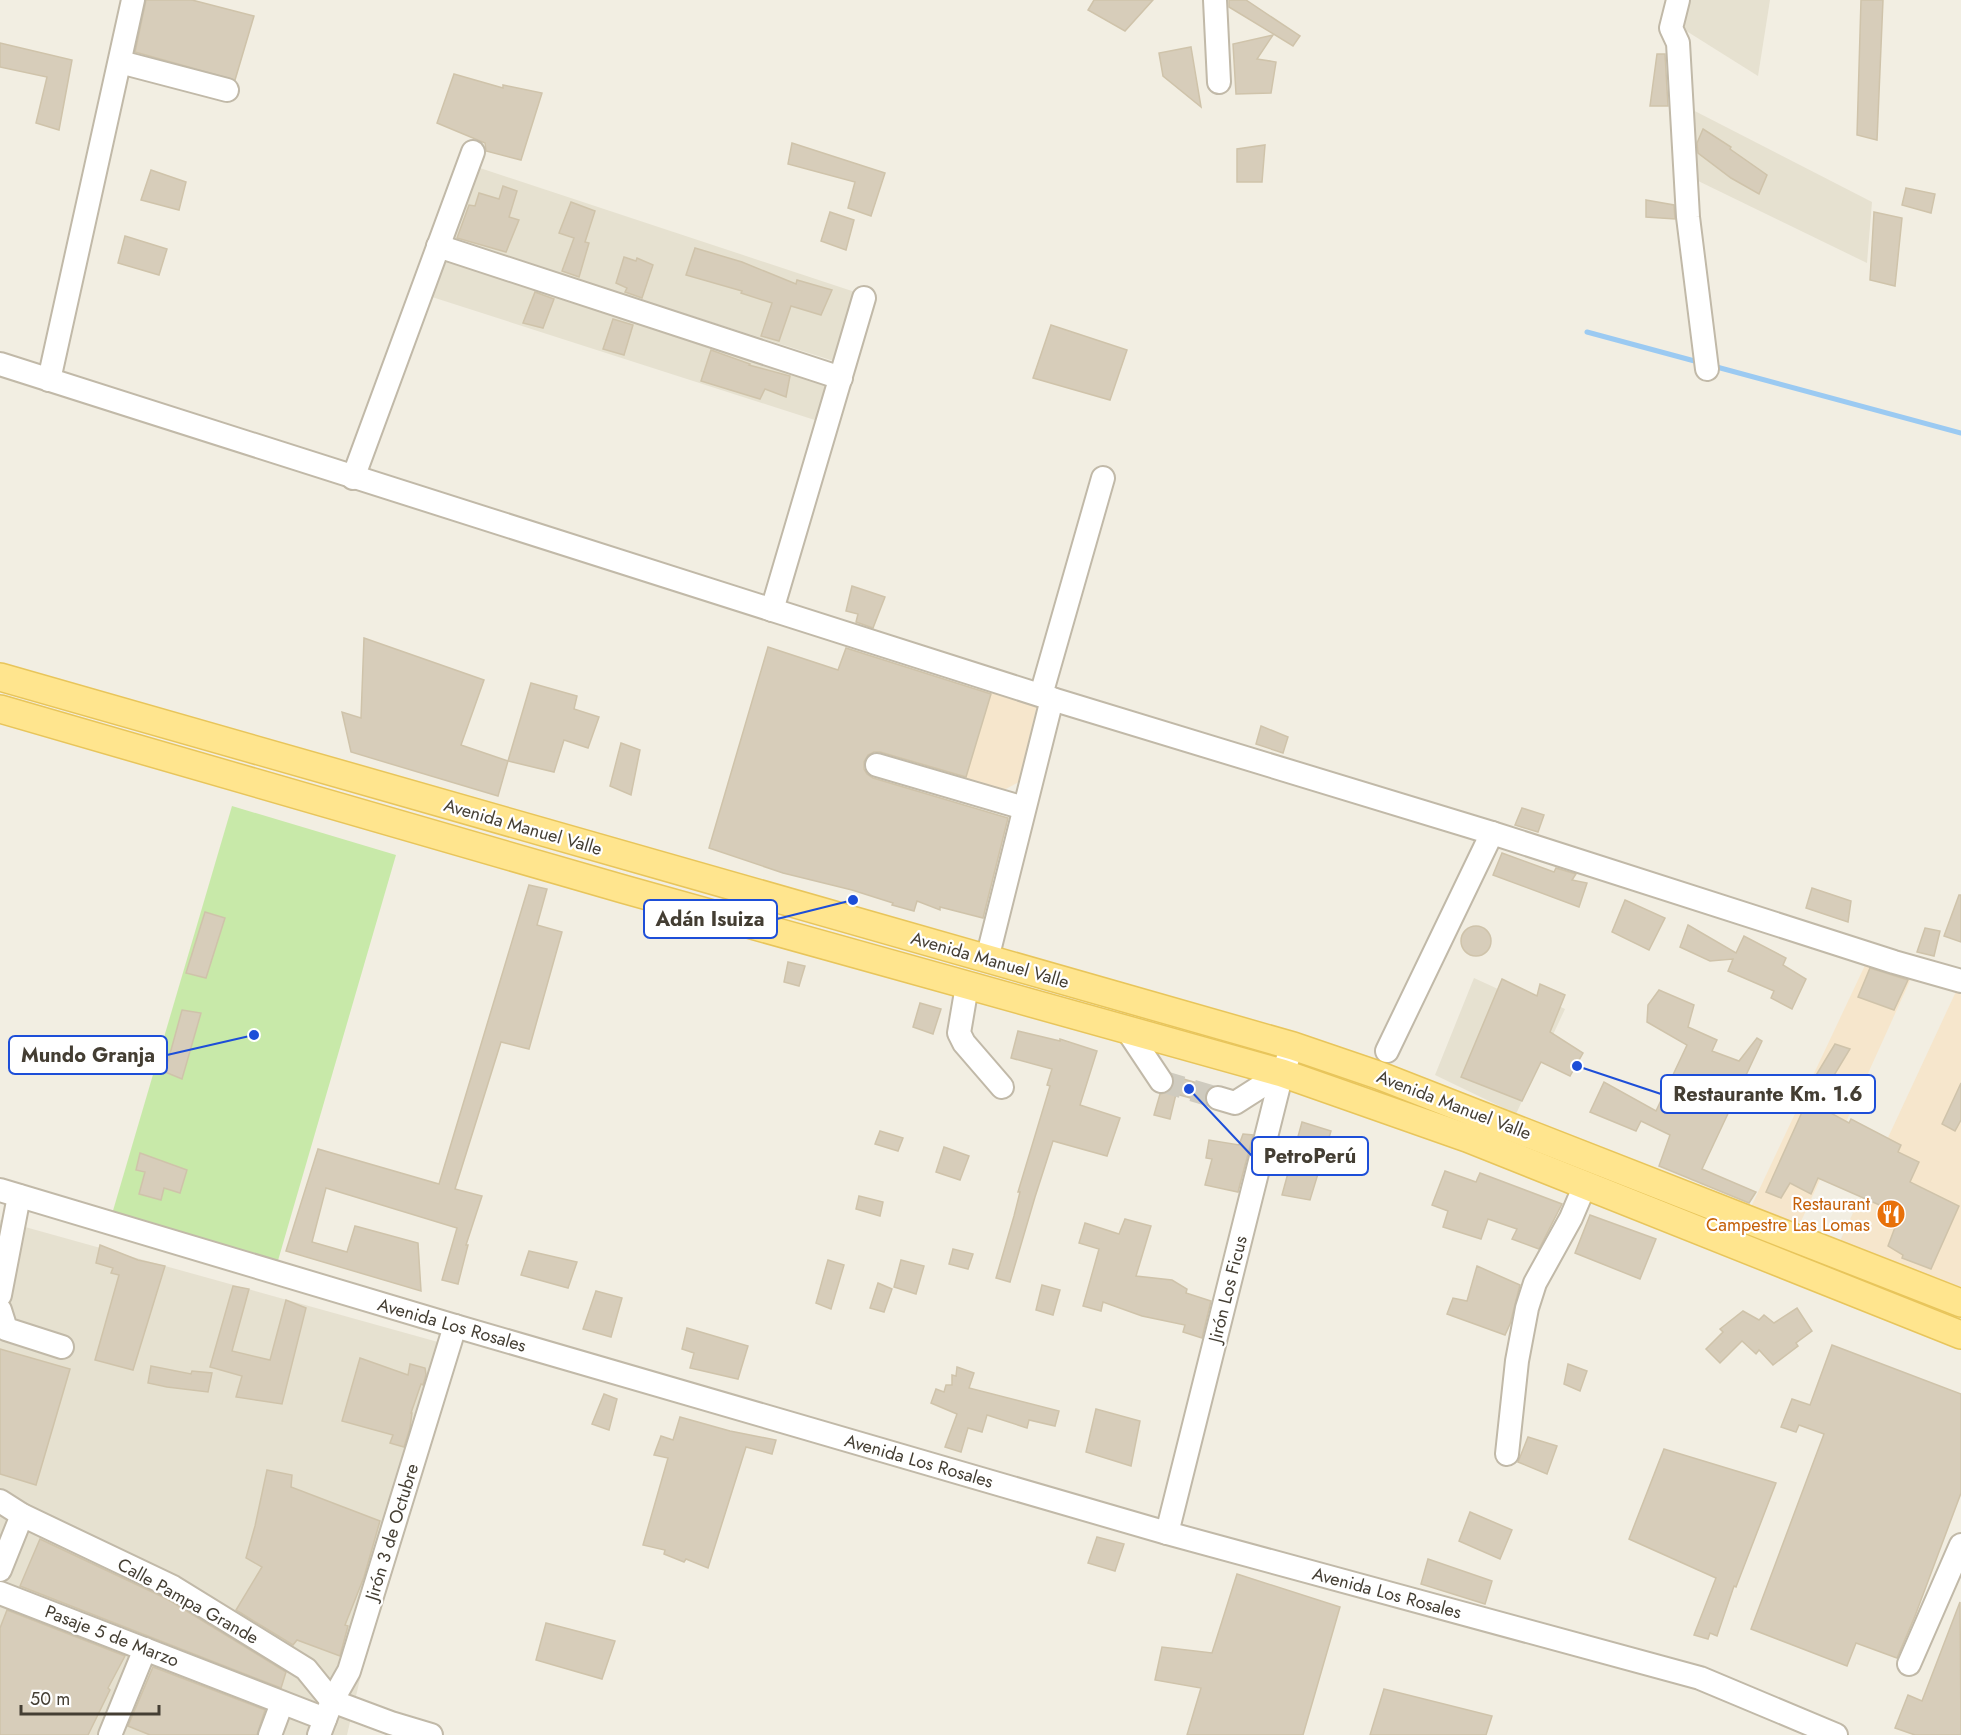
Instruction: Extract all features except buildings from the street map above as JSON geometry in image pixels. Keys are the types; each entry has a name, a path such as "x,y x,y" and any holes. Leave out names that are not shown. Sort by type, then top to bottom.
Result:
{"main road":[{"name":"Avenida Manuel Valle","path":"0,677 1293,1046 1389,1079 1961,1303"},
{"name":"Avenida Manuel Valle","path":"0,710 623,889 1282,1072 1467,1138 1961,1335"}],"street":[{"path":"49,380 133,0"},
{"path":"1215,0 1219,82"},
{"path":"1678,0 1671,28 1678,43 1688,217 1707,369"},
{"path":"120,62 227,90"},
{"path":"353,478 473,152"},
{"path":"438,246 841,378"},
{"path":"772,610 864,298"},
{"path":"0,364 1046,697 1492,833 1894,962 1961,981"},
{"path":"987,959 1024,808 1046,697 1103,478"},
{"path":"877,765 1024,808"},
{"path":"1387,1051 1492,833"},
{"path":"967,986 959,1033 964,1043 1002,1087"},
{"path":"1128,1030 1161,1082"},
{"name":"Jirón Los Ficus","path":"1167,1533 1282,1072 1293,1046"},
{"path":"1271,1119 1227,1101 1282,1072"},
{"path":"1507,1454 1517,1361 1527,1308 1539,1275 1585,1185"},
{"path":"0,1295 9,1193"},
{"name":"Avenida Los Rosales","path":"9,1193 455,1326 1167,1533 1700,1678 1836,1735"},
{"path":"0,1310 6,1329 62,1347"},
{"name":"Jirón 3 de Octubre","path":"325,1718 350,1671 455,1326"},
{"name":"Calle Pampa Grande","path":"0,1501 22,1515 182,1593 306,1669 325,1718"},
{"path":"0,1570 22,1515"},
{"path":"1909,1664 1961,1545"},
{"name":"Pasaje 5 de Marzo","path":"0,1593 325,1718 391,1723 431,1735"},
{"path":"110,1735 146,1649"},
{"path":"270,1735 282,1703"}],"shaded area":[{"path":"1683,0 1770,0 1758,76 1680,27"},
{"path":"1685,106 1872,202 1867,263 1690,177"},
{"path":"477,167 858,293 837,362 449,239"},
{"path":"446,261 830,386 821,422 432,297"},
{"path":"980,681 1038,700 1019,782 1002,791 927,768 942,717 966,725"},
{"path":"1867,961 1913,974 1798,1228 1750,1209"},
{"path":"1474,978 1498,989 1502,979 1565,1009 1516,1114 1435,1075"},
{"path":"1959,985 1961,986 1961,1291 1839,1243"},
{"path":"0,1220 438,1342 347,1735 0,1735"}],"green space":[{"path":"232,806 396,855 277,1264 112,1214"}],"waterway":[{"path":"1587,332 1702,363"},
{"path":"1713,366 1961,433"}],"tunnel":[{"path":"1161,1081 1218,1098"}],"place":[{"name":"Adán Isuiza","path":"853,900"},
{"name":"Mundo Granja","path":"254,1035"},
{"name":"Restaurante Km. 1.6","path":"1577,1066"},
{"name":"PetroPerú","path":"1189,1089"},
{"name":"Restaurant Campestre Las Lomas","path":"1891,1214"}]}
